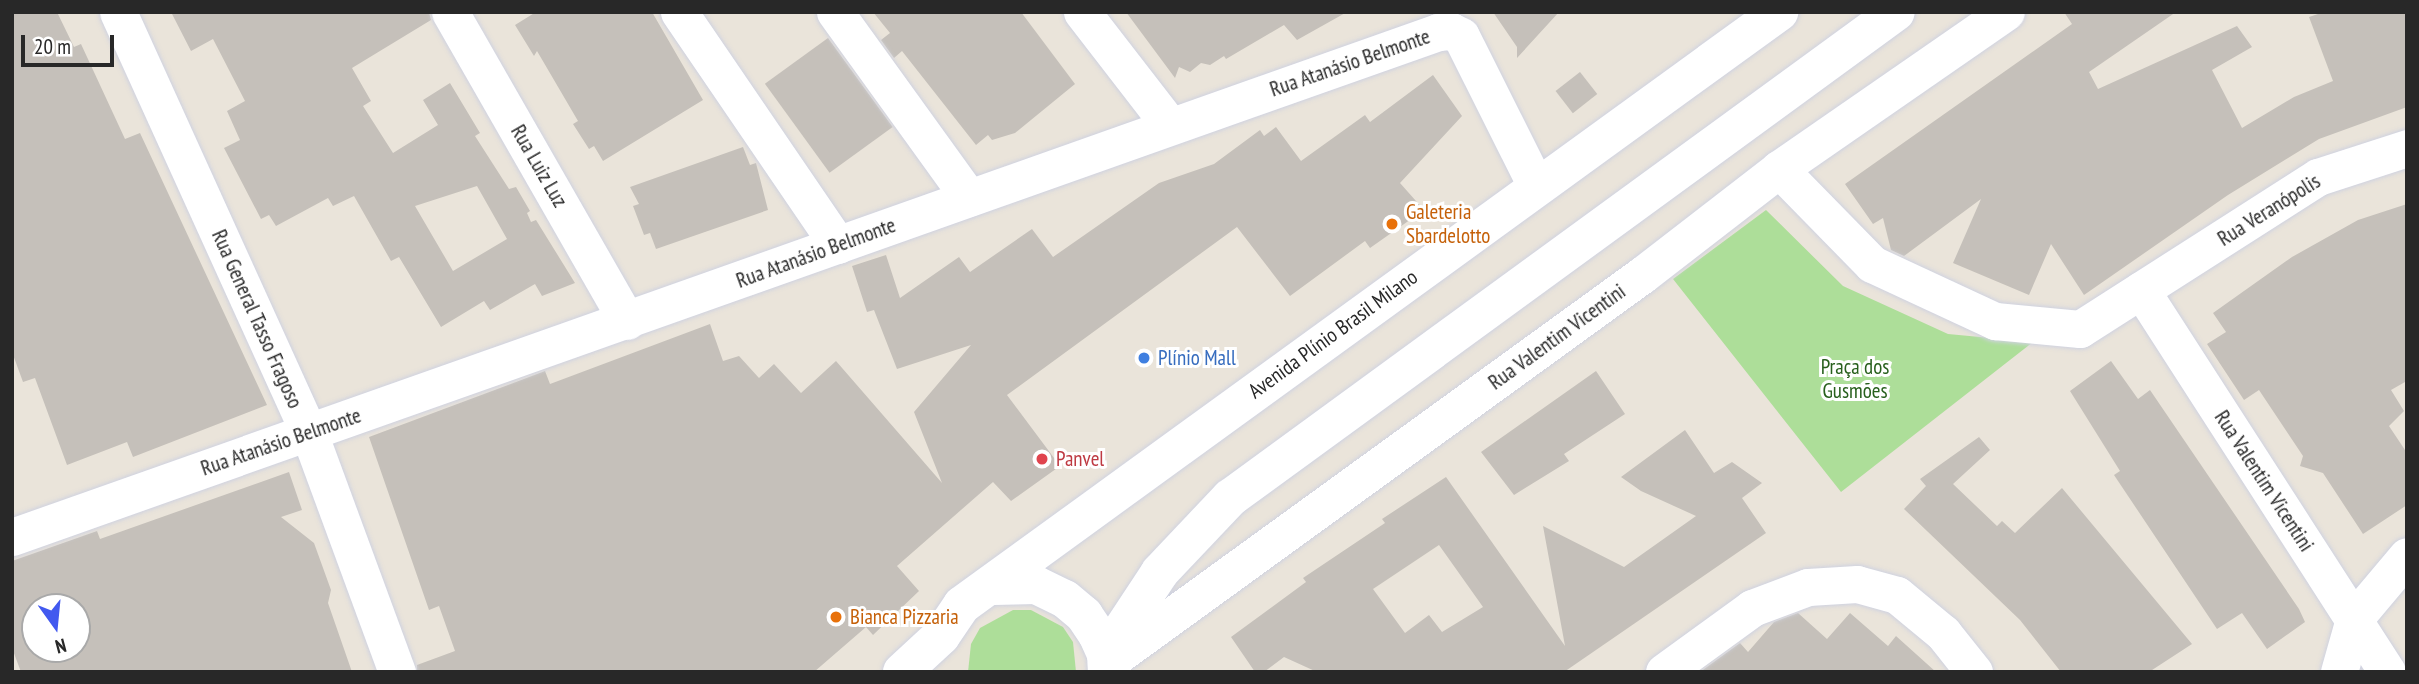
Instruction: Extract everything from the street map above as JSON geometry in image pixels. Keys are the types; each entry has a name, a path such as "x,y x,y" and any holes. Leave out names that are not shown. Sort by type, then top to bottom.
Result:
{"main road":[{"name":"Avenida Plínio Brasil Milano","path":"902,672 942,654 962,605 994,586 1536,187 1780,12"},
{"path":"1107,663 1160,572 1230,498 1896,12"},
{"path":"994,586 1035,585 1065,600 1084,615 1107,663"}],"street":[{"name":"Rua General Tasso Fragoso","path":"118,12 309,433 397,672"},
{"name":"Rua Luiz Luz","path":"450,12 628,320"},
{"path":"679,12 838,245"},
{"path":"835,12 969,198"},
{"path":"1082,12 1170,126"},
{"name":"Rua Valentim Vicentini","path":"1107,663 1642,275 1779,169 2006,12"},
{"name":"Rua Atanásio Belmonte","path":"12,537 1170,126 1451,31 1461,36 1536,187"},
{"name":"Rua Veranópolis","path":"2141,290 2318,177 2407,148"},
{"path":"1779,169 1872,264 1995,321 2080,328 2141,290"},
{"name":"Rua Valentim Vicentini","path":"2141,290 2387,672"},
{"path":"2339,672 2354,619 2407,556"},
{"path":"1664,672 1752,608 1808,587 1857,584 1897,595 1943,633 1974,672"}],"green space":[{"name":"Praça dos Gusmões","path":"1766,210 1843,286 1948,334 2033,342 1841,492 1673,279"},
{"path":"1013,610 1031,610 1063,627 1073,642 1076,672 968,672 971,644 980,628"}],"building":[{"path":"12,12 57,12 74,47 81,44 125,139 140,133 267,405 133,457 127,442 67,465 35,378 23,382 12,352"},
{"path":"171,12 429,12 431,20 352,68 371,101 363,106 393,153 438,125 423,100 450,83 480,133 475,136 509,189 516,187 530,211 527,213 531,222 536,220 575,283 542,296 535,284 490,310 484,301 441,327 399,257 391,261 354,196 333,206 328,198 276,226 269,215 261,219 224,148 240,140 227,111 245,101 213,39 191,51","holes":["477,186 507,239 453,271 415,206"]},
{"path":"536,12 652,12 703,100 603,161 594,146 589,149 573,124 578,121 537,51 534,56 515,25"},
{"path":"873,12 1021,12 1075,84 1015,133 992,140 988,135 976,145 902,51 894,58 881,40 890,33"},
{"path":"1126,12 1347,12 1297,40 1284,25 1226,59 1224,56 1210,65 1201,63 1190,72 1179,67 1175,78"},
{"path":"1493,12 1559,12 1517,58 1517,47"},
{"path":"2064,12 2176,12 2089,72 2098,89 2237,26 2252,47 2212,70 2242,128 2294,97 2333,81 2309,17 2324,12 2407,12 2407,107 2319,139 2228,195 2084,295 2051,244 2029,295 1953,263 1981,199 1904,256 1891,250 1883,218 1873,224 1845,184 2072,24"},
{"path":"828,38 893,127 830,173 765,84"},
{"path":"1580,72 1597,94 1573,113 1556,91"},
{"path":"1433,75 1462,116 1400,183 1424,210 1370,248 1365,241 1290,296 1237,227 1007,395 1060,466 1011,501 993,482 897,566 919,591 873,635 866,627 814,672 417,672 417,665 455,651 439,606 429,610 369,437 545,371 550,384 710,324 723,361 739,356 759,378 774,364 801,393 836,361 942,483 914,412 971,345 897,369 874,310 867,312 852,266 886,255 900,298 959,257 970,272 1032,229 1053,257 1159,183 1214,164 1260,130 1264,136 1276,127 1301,161 1365,115 1370,122"},
{"path":"743,147 750,165 756,163 768,210 656,249 650,233 644,235 633,206 639,204 630,187"},
{"path":"2407,204 2407,373 2405,382 2391,390 2404,411 2389,426 2407,453 2407,505 2363,534 2323,473 2300,466 2303,456 2259,390 2244,400 2207,344 2226,332 2213,313 2292,257 2358,220"},
{"path":"2111,361 2138,399 2150,390 2299,609 2305,622 2267,649 2242,613 2217,629 2114,475 2120,471 2070,391"},
{"path":"1596,371 1625,414 1564,454 1569,461 1514,495 1481,452"},
{"path":"1685,430 1714,473 1732,462 1762,483 1742,498 1766,533 1564,672 1317,672 1284,657 1264,672 1255,672 1231,637 1306,582 1303,578 1385,523 1382,519 1446,477 1565,646 1543,526 1624,567 1696,516 1641,491 1621,477","holes":["1439,545 1483,607 1442,632 1429,615 1405,633 1373,589"]},
{"path":"1979,437 1990,450 1953,484 1997,526 2002,521 2015,533 2062,488 2192,644 2149,672 2061,672 2020,620 1904,509 1926,486 1920,479"},
{"path":"289,472 302,510 281,517 314,543 331,590 328,603 352,672 21,672 12,648 12,561 97,531 100,539"},
{"path":"1798,613 1827,639 1850,613 1888,646 1896,636 1936,672 1700,672 1740,643 1748,652 1774,622"}],"place":[{"name":"Galeteria Sbardelotto","path":"1392,224"},
{"name":"Plínio Mall","path":"1144,358"},
{"name":"Panvel","path":"1042,459"},
{"name":"Bianca Pizzaria","path":"836,617"}]}
